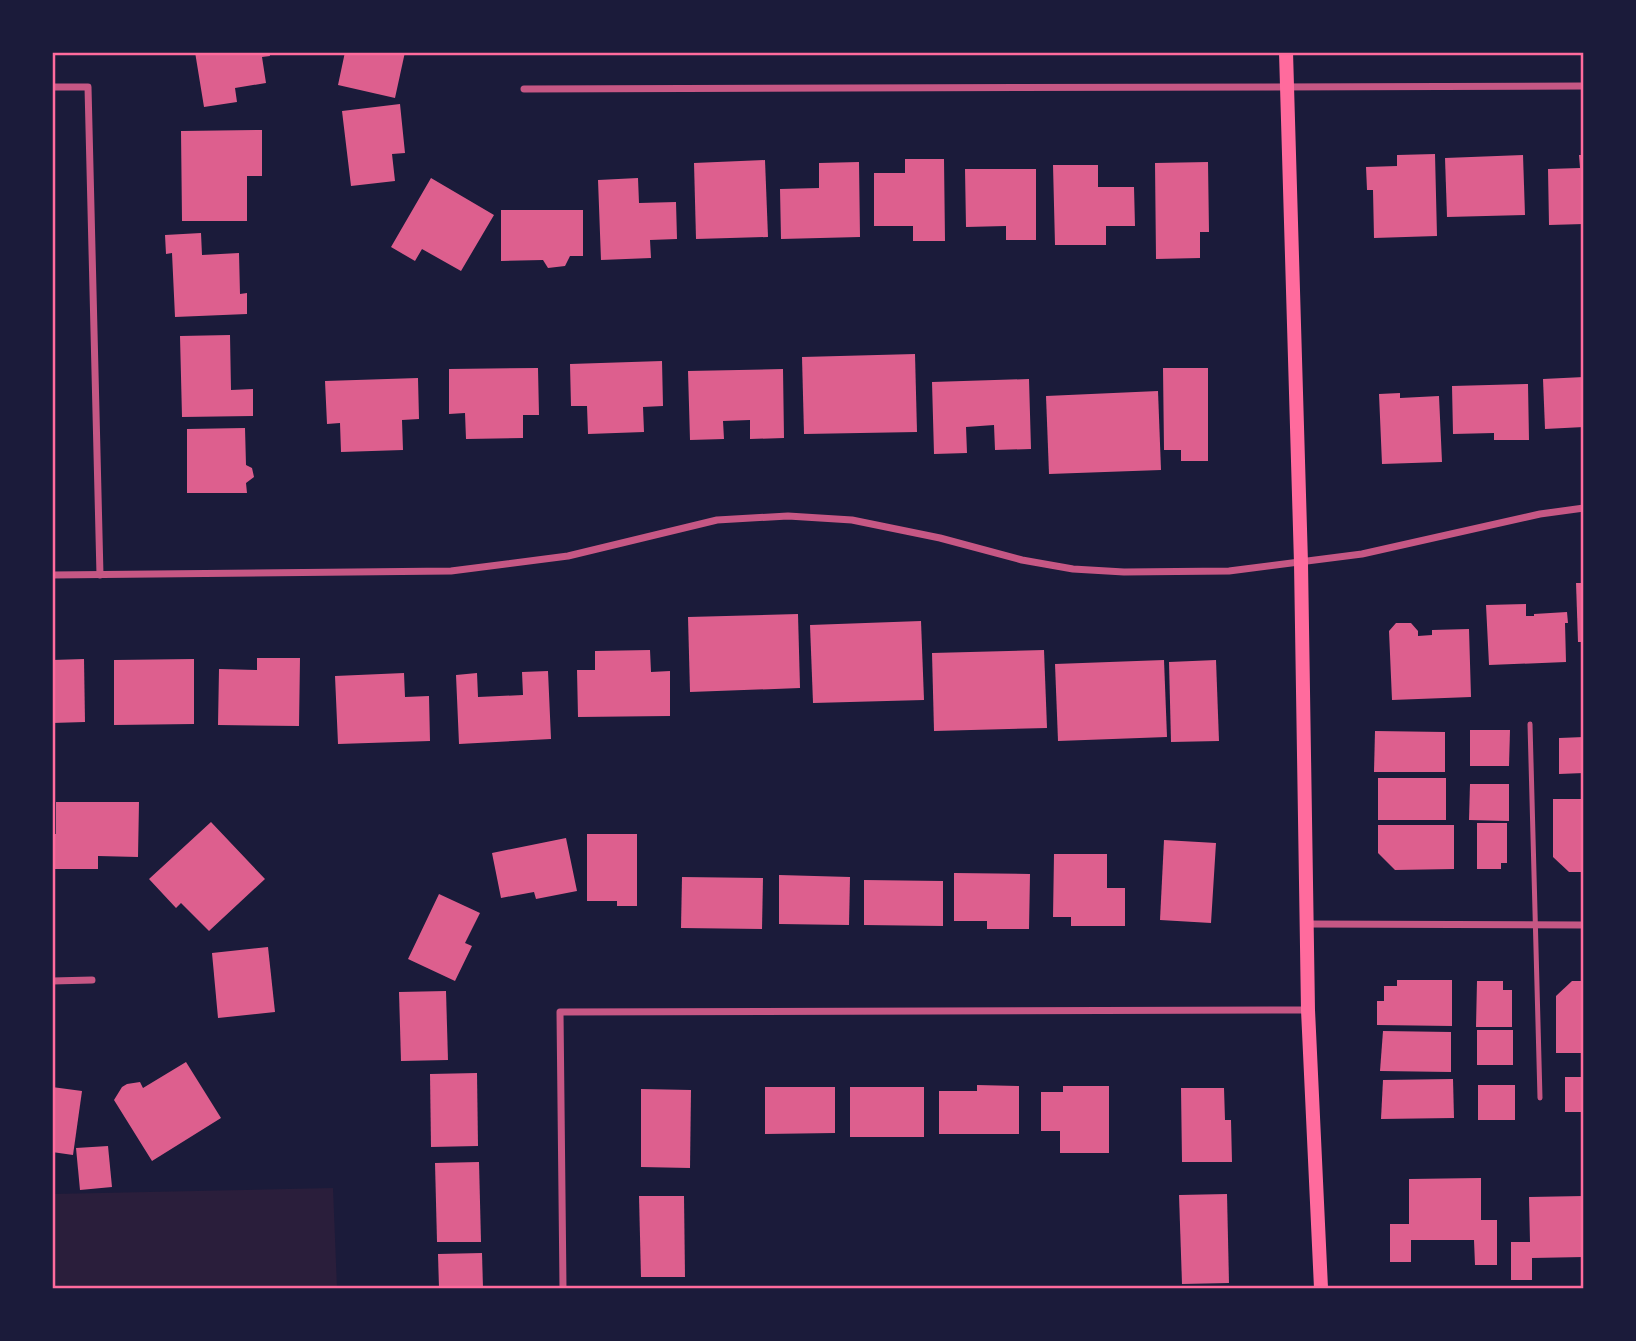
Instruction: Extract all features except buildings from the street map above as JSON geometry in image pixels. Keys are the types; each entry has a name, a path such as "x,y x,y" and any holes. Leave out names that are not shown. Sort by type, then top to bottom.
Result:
{"main road":[{"path":"1286,52 1301,563 1308,1010 1321,1289"}],"street":[{"path":"52,87 88,86 100,575"},
{"path":"524,89 1584,86"},
{"path":"52,575 451,571 568,556 717,520 788,516 852,520 940,538 1022,560 1073,569 1124,572 1228,571 1362,554 1539,514 1584,508"},
{"path":"1307,924 1584,925"},
{"path":"52,981 92,980"},
{"path":"564,1289 560,1012 1308,1010"}],"lane":[{"path":"1530,724 1540,1098"}],"shaded area":[{"path":"333,1188 337,1288 53,1288 53,1194"}]}
